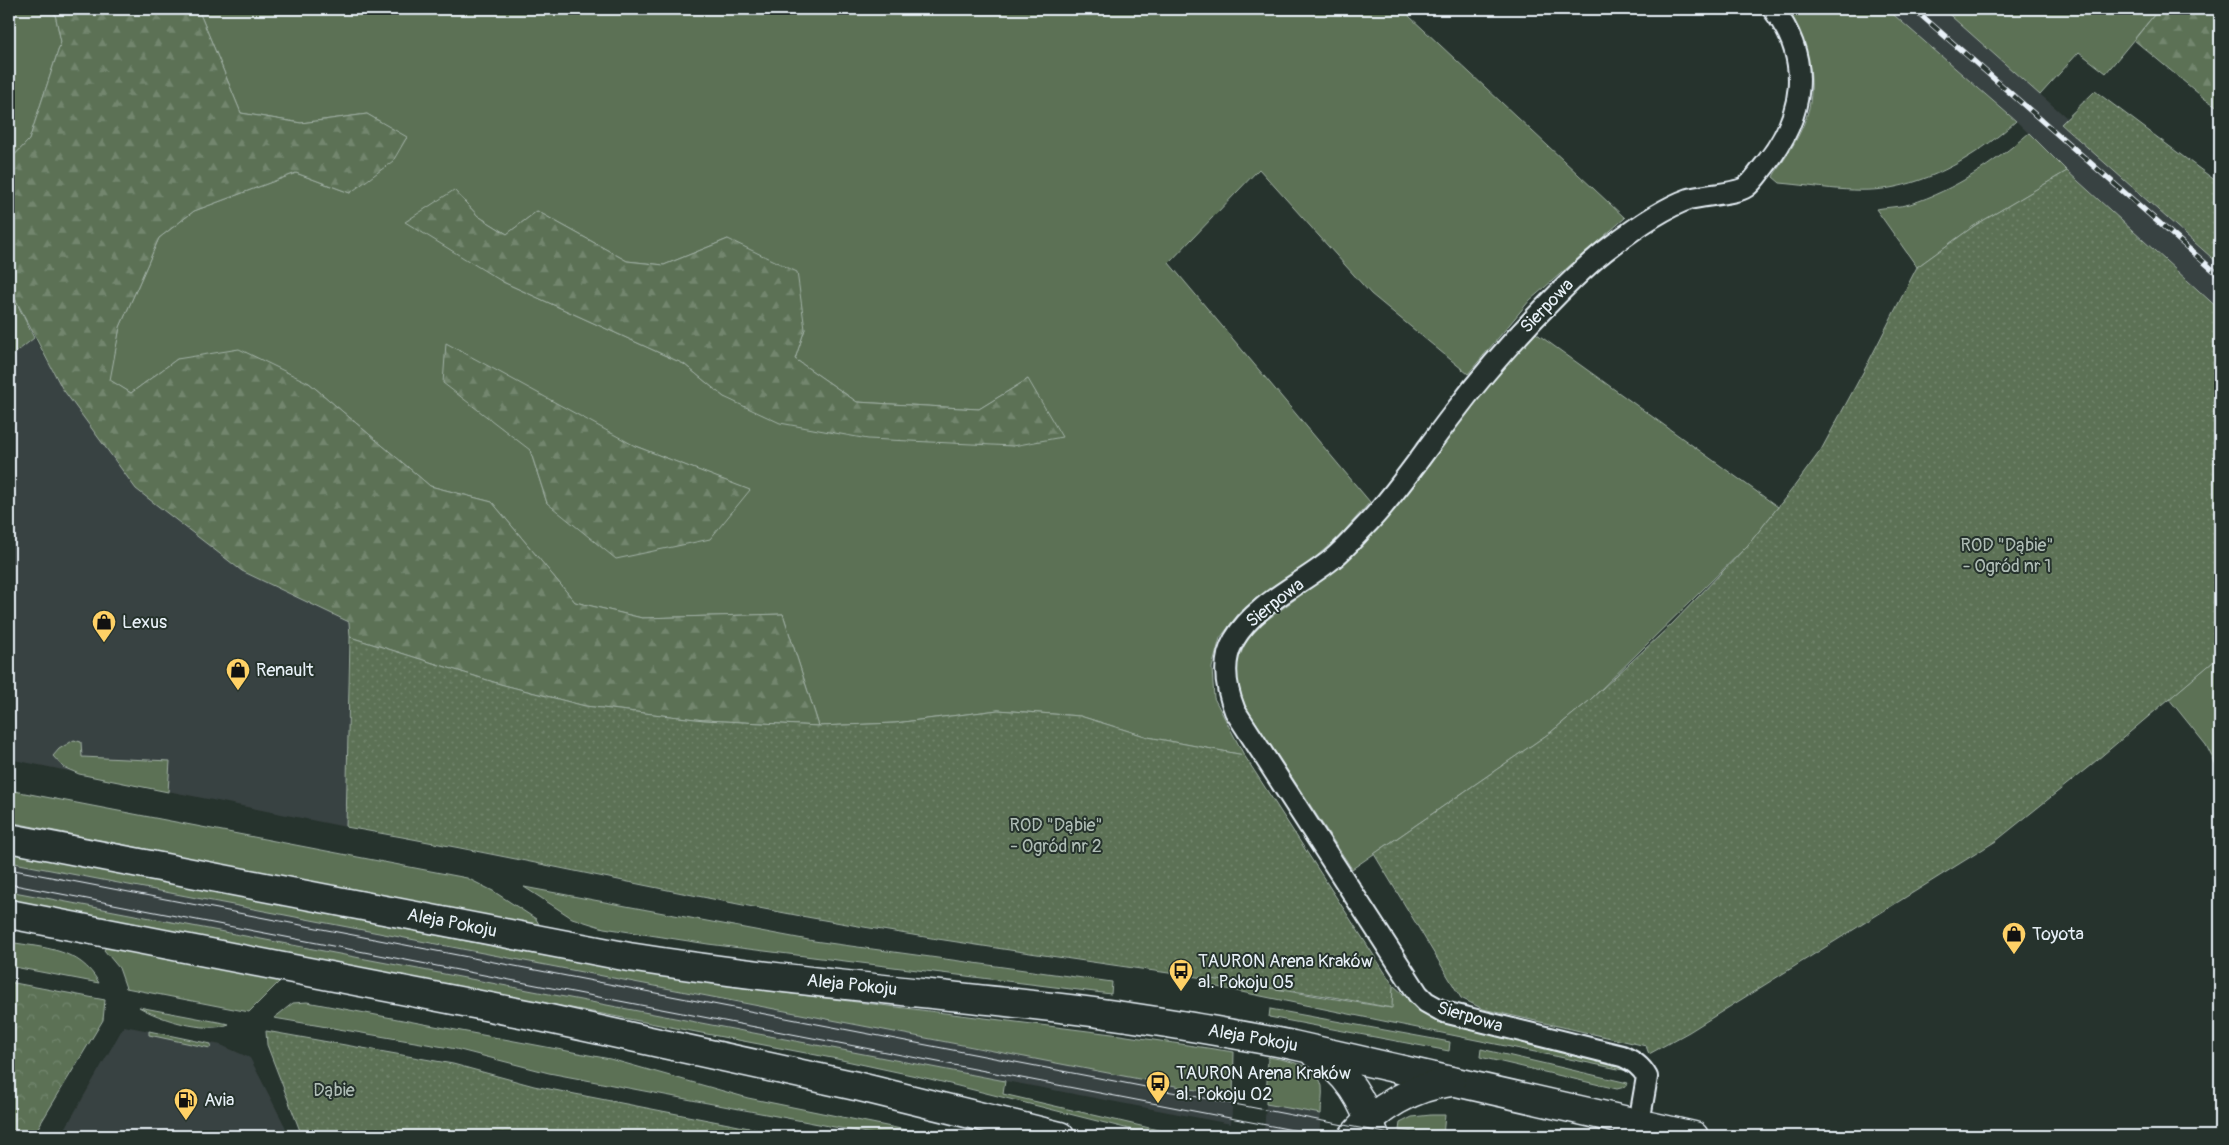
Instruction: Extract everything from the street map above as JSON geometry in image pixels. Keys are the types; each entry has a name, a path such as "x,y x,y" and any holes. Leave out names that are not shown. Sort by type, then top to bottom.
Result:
{"main road":[{"name":"Aleja Pokoju","path":"9,838 177,872 638,958 703,968 1071,1009 1293,1044 1694,1136"},
{"path":"9,914 531,1014 856,1086 1060,1136"},
{"path":"1293,1044 1316,1054 1338,1070 1358,1094 1366,1130 1401,1098 1437,1085 1455,1081"}],"street":[{"name":"Sierpowa","path":"1640,1123 1647,1077 1637,1064 1622,1056 1444,1012 1426,1002 1418,994 1234,711 1226,682 1226,664 1232,642 1243,628 1255,615 1333,559 1370,520 1394,492 1455,411 1527,324 1588,264 1630,232 1688,200 1746,188 1778,147 1797,106 1799,79 1795,51 1782,20 1773,9"}],"shaded area":[{"path":"1887,9 1943,9 2067,118 2061,124 2220,265 2220,310 2067,171 2016,121"},
{"path":"34,338 62,388 242,571 349,622 346,827 9,759 9,358"},
{"path":"9,862 1233,1097 1231,1124 9,891"},
{"path":"124,1026 221,1045 250,1058 290,1136 61,1136"},
{"path":"1266,1104 1321,1114 1319,1136 1288,1136 1264,1132"},
{"path":"1399,1130 1436,1136 1398,1136"}],"green space":[{"path":"9,9 54,9 61,42 29,140 9,161"},
{"path":"54,9 198,9 241,113 301,123 367,114 407,137 393,161 350,193 296,173 194,211 159,238 120,327 110,380 131,393 177,359 239,349 309,383 430,486 492,502 575,602 642,618 783,614 819,726 704,720 585,706 500,684 350,637 349,622 242,571 136,489 62,388 9,287 9,161 29,140 61,42"},
{"path":"198,9 1414,9 1409,16 1625,218 1530,300 1468,374 1371,294 1259,169 1169,263 1370,502 1338,538 1299,571 1240,612 1220,638 1212,668 1214,698 1244,755 1148,737 1080,716 998,710 895,723 819,726 783,614 642,618 575,602 492,502 430,486 309,383 177,359 131,393 109,380 120,327 159,238 194,211 296,173 350,193 407,138 367,114 301,123 241,113","holes":["454,190 478,216 507,234 537,211 627,261 664,265 728,239 805,329 795,359 857,402 979,409 1028,379 1013,446 724,397 684,364 503,282","635,446 749,490 547,503 530,450"]},
{"path":"1786,9 1887,9 2016,121 1990,143 1960,162 1912,183 1881,189 1853,190 1780,183 1773,177 1799,134 1809,108 1811,96 1808,56 1799,31"},
{"path":"1943,9 2159,9 2106,73 2079,52 2040,95"},
{"path":"2159,9 2220,9 2220,108 2205,99 2134,40"},
{"path":"2095,91 2220,184 2220,265 2061,124"},
{"path":"2029,133 2067,171 1974,226 1917,267 1876,209 1910,204 1943,191 1988,165"},
{"name":"ROD \"Dąbie\" - Ogród nr 1","path":"2067,171 2220,310 2220,656 2091,765 1996,841 1689,1032 1649,1054 1646,1046 1483,1009 1461,998 1374,854 1551,732 1589,701 1672,624 1748,545 1821,450 1917,267 1974,226"},
{"path":"454,190 478,216 507,234 537,211 627,261 664,265 728,239 797,272 805,329 795,359 857,402 979,409 1028,379 1062,437 1013,446 868,439 780,423 724,397 684,364 503,282 405,222"},
{"path":"9,287 34,338 9,358"},
{"path":"1533,331 1778,507 1748,545 1589,701 1551,732 1352,869 1246,707 1237,684 1237,662 1247,640 1264,622 1338,568 1385,521 1457,424"},
{"path":"446,343 635,446 750,490 710,539 616,559 547,503 530,450 443,383"},
{"name":"ROD \"Dąbie\" - Ogród nr 2","path":"350,637 500,684 585,706 704,720 819,726 895,723 998,710 1080,716 1148,737 1244,755 1393,985 1392,1008 1333,997 867,928 346,827"},
{"path":"2220,656 2220,773 2206,745 2169,699"},
{"path":"74,740 81,742 82,757 170,761 168,792 79,774 63,767 53,756 59,749"},
{"path":"9,790 467,878 493,891 536,919 539,924 538,926 156,854 156,851 9,822"},
{"path":"9,852 522,952 705,983 1120,1035 1234,1052 1233,1097 9,862"},
{"path":"524,887 814,941 1112,982 1111,994 708,944 604,928 572,918"},
{"path":"9,891 1005,1081 1003,1094 1184,1136 1157,1136 930,1079 837,1059 9,900"},
{"path":"9,942 48,948 71,956 91,971 99,983 9,966"},
{"path":"106,947 278,980 279,982 249,1012 126,988 119,968 104,950"},
{"path":"1208,978 1391,1008 1393,985 1422,1011 1440,1022 1622,1065 1628,1071 1207,985"},
{"path":"9,982 105,1000 103,1020 33,1136 9,1136"},
{"path":"307,1002 610,1059 748,1098 911,1131 926,1136 882,1136 549,1073 456,1049 274,1018 293,1003"},
{"path":"139,1007 229,1024 219,1027 208,1027 183,1024 158,1016"},
{"path":"1270,1009 1450,1042 1449,1051 1269,1017"},
{"path":"149,1031 211,1044 211,1046 210,1048 149,1035"},
{"name":"Dąbie","path":"266,1031 453,1064 534,1086 790,1136 302,1136 267,1045"},
{"path":"1481,1049 1628,1083 1625,1087 1617,1089 1480,1057"},
{"path":"1268,1057 1300,1064 1314,1073 1322,1086 1321,1114 1266,1104"},
{"path":"1445,1115 1443,1136 1399,1130 1400,1123 1412,1117"}],"tram line":[{"path":"9,869 1401,1136"},
{"path":"9,884 1324,1136"}],"railway":[{"path":"1914,9 2220,276"}],"place":[{"name":"Lexus","path":"104,643"},
{"name":"Renault","path":"238,691"},
{"name":"Toyota","path":"2014,955"},
{"name":"TAURON Arena Kraków al. Pokoju 05","path":"1181,992"},
{"name":"TAURON Arena Kraków al. Pokoju 02","path":"1158,1104"},
{"name":"Avia","path":"186,1121"}]}
